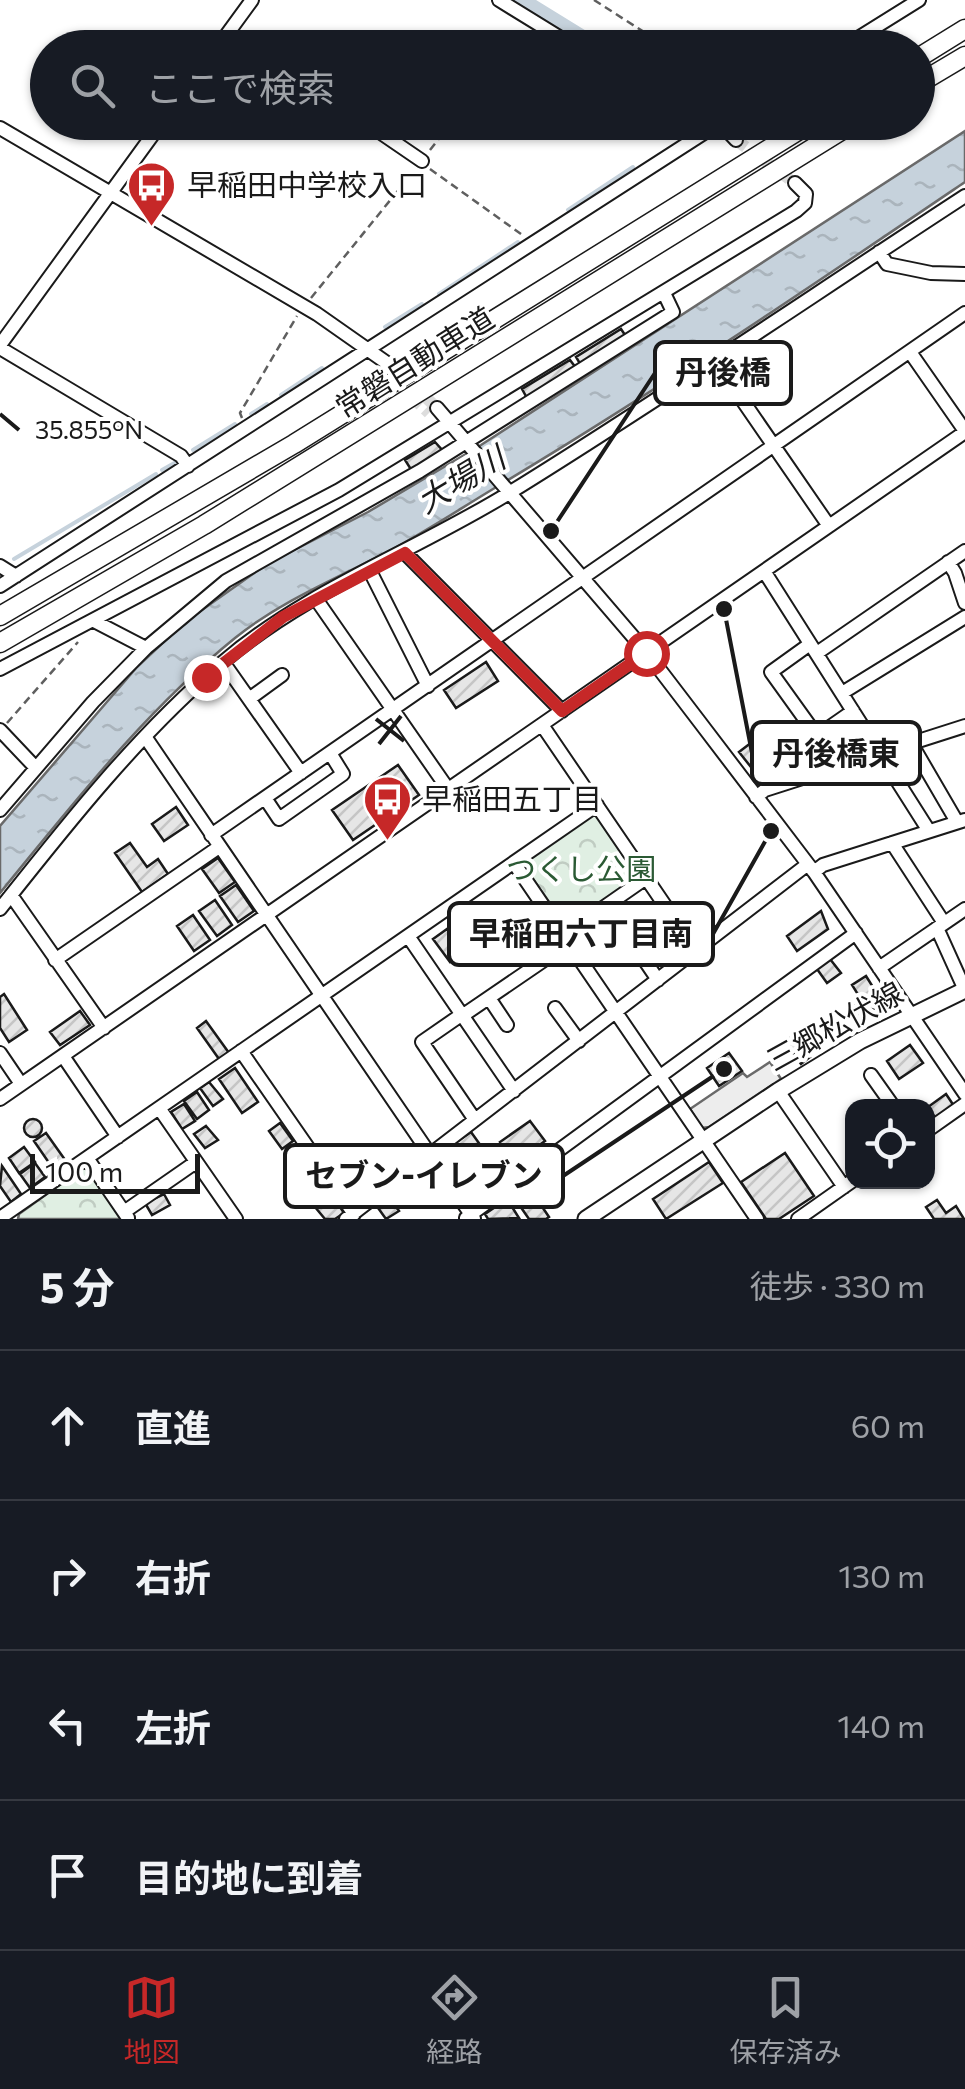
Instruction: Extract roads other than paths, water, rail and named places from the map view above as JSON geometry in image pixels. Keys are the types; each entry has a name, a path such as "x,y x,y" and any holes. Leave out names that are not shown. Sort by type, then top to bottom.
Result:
{"highway":[{"path":"935,48 965,29"},
{"path":"935,74 965,56"},
{"name":"常磐自動車道","path":"0,616 294,444 783,140"},
{"name":"常磐自動車道","path":"0,643 236,506 826,140"}],"main road":[{"name":"三郷松伏線","path":"586,1219 860,1040 965,990"}],"street":[{"path":"230,30 252,0"},
{"path":"499,0 549,30"},
{"path":"871,30 919,0"},
{"path":"0,128 304,307 369,349 390,370"},
{"path":"149,140 0,346 181,456 188,466"},
{"path":"392,140 422,160"},
{"path":"0,586 692,140"},
{"path":"0,669 288,517 664,293 796,212 805,203 806,194 795,183"},
{"path":"0,909 146,738 223,662 283,617 405,553 507,491 965,196"},
{"path":"879,252 887,264 965,274"},
{"path":"0,810 146,648 226,580 467,445 673,312 664,293"},
{"path":"55,960 300,773 965,314"},
{"path":"0,1099 965,431 910,352"},
{"path":"714,359 829,526"},
{"path":"433,410 646,653 811,868 965,1094"},
{"path":"288,517 312,533"},
{"path":"853,711 817,736 771,672 965,550"},
{"path":"405,553 562,711"},
{"path":"948,562 956,573 965,603"},
{"path":"0,566 16,576"},
{"path":"370,571 428,686"},
{"path":"764,571 929,831"},
{"path":"316,599 448,790"},
{"path":"842,693 965,617"},
{"path":"94,622 146,648"},
{"path":"223,662 300,773"},
{"path":"249,699 282,675"},
{"path":"542,725 696,950"},
{"path":"756,797 766,790 965,726"},
{"path":"0,730 35,767"},
{"path":"146,738 470,1218 856,933"},
{"path":"242,1051 350,1216 696,950 811,868 961,821 911,743"},
{"path":"265,798 279,819 295,808 343,774 330,753"},
{"path":"5,1217 597,805"},
{"path":"892,843 940,926 965,990"},
{"path":"514,863 758,1219"},
{"path":"476,1120 422,1042 488,998 646,878"},
{"path":"11,895 104,1028"},
{"path":"607,906 658,980"},
{"path":"879,968 965,909"},
{"path":"408,936 514,1092"},
{"path":"488,998 507,1025"},
{"path":"555,1008 579,1041"},
{"path":"0,1053 21,1084"},
{"path":"63,1056 118,1137"},
{"path":"872,1074 888,1099"},
{"path":"778,1091 845,1180"},
{"path":"935,1125 965,1104"},
{"path":"159,1108 236,1219"},
{"path":"87,1158 126,1215 196,1162"},
{"path":"798,1219 845,1186"}],"water":[{"name":"大場川","path":"965,131 965,182 562,447 407,541 292,601 235,638 140,727 0,893 0,826 137,667 185,622 267,564 368,512 481,445"}],"waterway":[{"path":"517,0 566,30"},
{"path":"568,210 633,167"},
{"path":"439,294 518,242"},
{"path":"385,327 422,304"},
{"path":"281,395 322,368"},
{"path":"251,414 267,404"},
{"path":"193,450 235,424"},
{"path":"162,470 178,461"},
{"path":"14,559 156,474"}],"tunnel":[{"path":"736,140 795,183"},
{"path":"386,372 429,413"},
{"path":"400,373 437,408"}],"place":[{"name":"早稲田中学校入口","path":"152,228"},
{"name":"丹後橋","path":"551,531"},
{"name":"丹後橋東","path":"724,609"},
{"name":"早稲田六丁目南","path":"771,831"},
{"name":"早稲田五丁目","path":"387,842"},
{"name":"セブン-イレブン","path":"724,1069"}],"park label":[{"name":"つくし公園","path":"581,870"}]}
